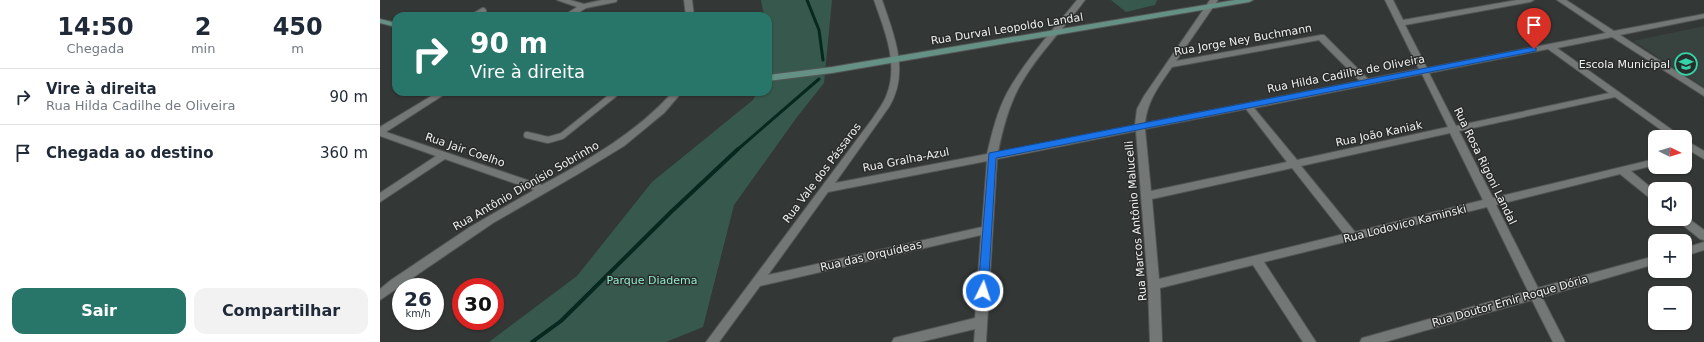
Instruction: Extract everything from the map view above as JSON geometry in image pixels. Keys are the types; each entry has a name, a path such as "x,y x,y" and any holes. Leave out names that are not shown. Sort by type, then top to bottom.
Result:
{"street":[{"path":"561,0 584,6"},
{"path":"574,12 584,6 613,0"},
{"path":"688,0 690,12"},
{"name":"Rua Vale dos Pássaros","path":"712,342 885,106 895,82 895,59 878,0"},
{"path":"980,342 992,155 999,124 1011,94 1025,70 1081,0"},
{"name":"Rua Durval Leopoldo Landal","path":"772,78 832,70 1056,32 1211,3 1249,0"},
{"name":"Rua Rosa Rigoni Landal","path":"1389,0 1559,342"},
{"path":"1401,23 1530,0"},
{"path":"1560,0 1704,93"},
{"name":"Rua Marcos Antônio Malucelli","path":"1156,342 1154,286 1140,115 1145,102 1211,3"},
{"name":"Rua Hilda Cadilhe de Oliveira","path":"992,155 1704,16"},
{"path":"380,21 392,24"},
{"name":"Rua Jorge Ney Buchmann","path":"1169,65 1321,37 1366,82"},
{"path":"1549,46 1667,130"},
{"name":"Rua João Kaniak","path":"1146,196 1295,165 1616,94"},
{"path":"380,132 438,96"},
{"name":"Rua Antônio Dionísio Sobrinho","path":"380,295 452,243 542,189 606,153 633,135 664,108 674,96"},
{"path":"1248,105 1353,237"},
{"name":"Rua Jair Coelho","path":"380,132 542,189"},
{"path":"1692,147 1702,153"},
{"path":"1692,154 1702,153"},
{"path":"380,198 444,155"},
{"name":"Rua Gralha-Azul","path":"825,189 992,155"},
{"name":"Rua Lodovico Kaminski","path":"1154,286 1648,164"},
{"path":"1622,170 1648,190"},
{"path":"1692,226 1704,236"},
{"name":"Rua das Orquídeas","path":"756,282 987,230"},
{"path":"1692,250 1704,246"},
{"path":"1256,260 1310,342"},
{"name":"Rua Doutor Emir Roque Dória","path":"1366,342 1648,262"},
{"path":"898,342 981,322"}],"lane":[{"path":"527,135 548,140 562,136 612,96"}],"shaded area":[{"name":"Escola Municipal","path":"1704,26 1704,87 1633,41"}],"green space":[{"name":"Parque Diadema","path":"761,0 832,0 824,83 797,117 734,205 703,327 666,342 489,342 577,276 652,182 753,100 755,96 772,96 772,12 763,12"},
{"path":"1111,0 1157,0 1155,5 1126,12"}],"waterway":[{"path":"807,0 819,30 823,60"},
{"path":"737,150 819,79"},
{"path":"532,342 561,321 671,212 738,149"}],"place":[{"name":"Escola Municipal","path":"1686,64"}],"route":[{"path":"983,291 992,155 1534,49"}]}
